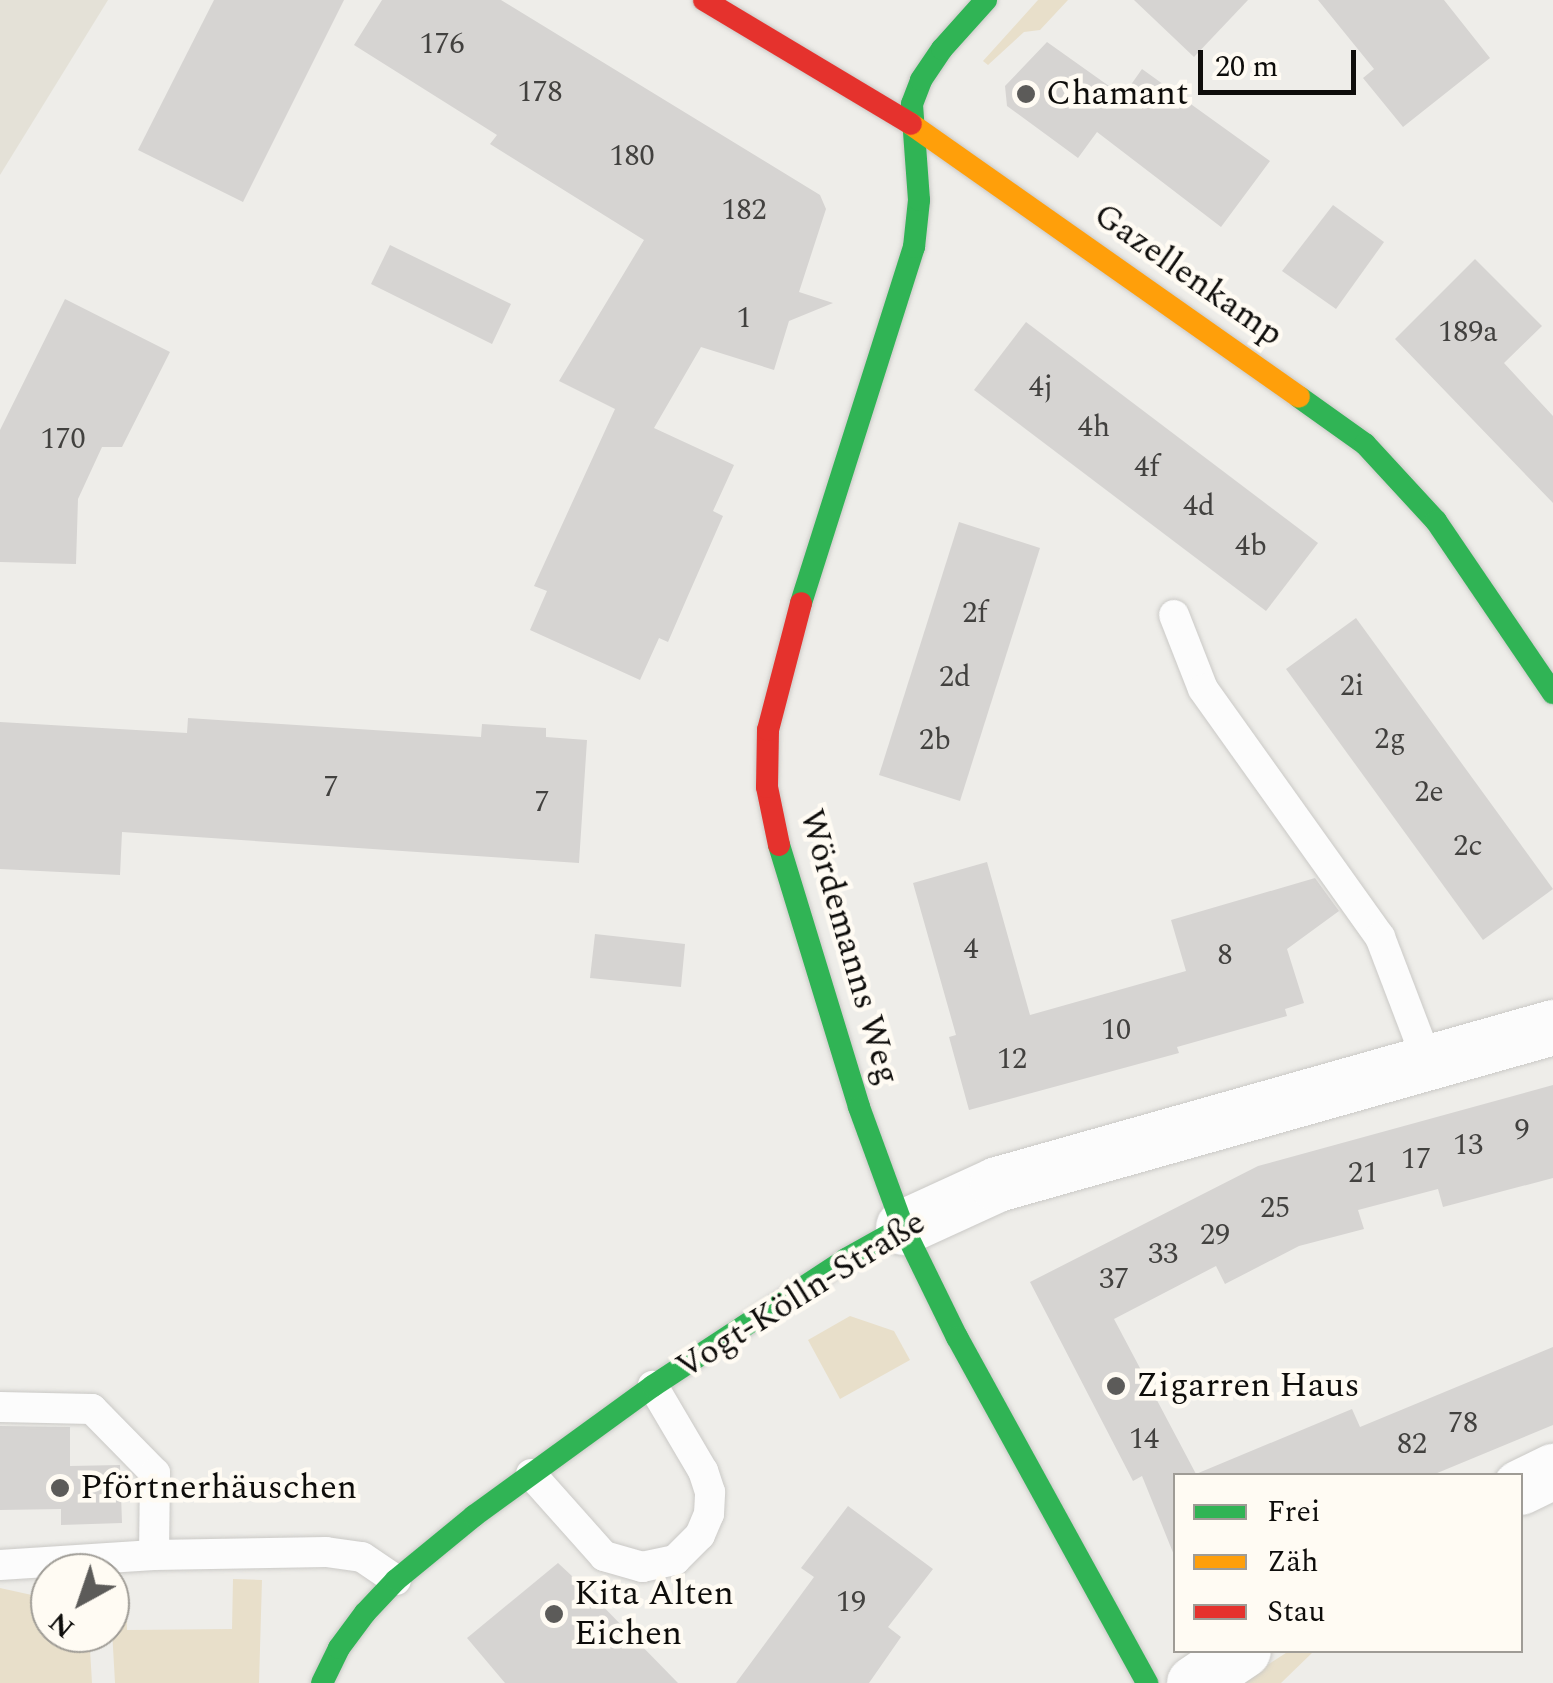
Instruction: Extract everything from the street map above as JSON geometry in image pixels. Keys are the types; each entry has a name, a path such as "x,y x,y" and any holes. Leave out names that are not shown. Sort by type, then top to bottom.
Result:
{"street":[{"name":"Gazellenkamp","path":"704,0 912,124 1364,444 1436,521 1553,693"},
{"name":"Wördemanns Weg","path":"986,0 921,80 912,104 920,200 914,246 869,378 782,668 768,730 767,787 784,868 859,1107 903,1227 948,1321 1147,1683"},
{"name":"Vogt-Kölln-Straße","path":"322,1683 339,1648 396,1580 653,1386 846,1258 903,1227 997,1184 1553,1027"},
{"path":"1523,1485 1553,1471"},
{"path":"1194,1683 1239,1653"}],"lane":[{"path":"1174,615 1203,689 1380,937 1428,1062"},
{"path":"532,1474 604,1556 642,1568 675,1560 700,1535 708,1514 710,1492 703,1471 653,1386"},
{"path":"0,1407 92,1409 155,1473 154,1555"},
{"path":"0,1565 154,1555 346,1553 375,1563 396,1580"}],"shaded area":[{"path":"0,0 108,0 0,175"},
{"path":"1038,0 1068,0 1040,30 1024,32 988,65 983,61"},
{"path":"850,1316 894,1331 910,1360 840,1399 808,1340"},
{"path":"233,1579 262,1580 259,1683 115,1683 113,1653 130,1653 130,1630 232,1629"},
{"path":"0,1588 30,1595 30,1653 90,1653 92,1683 0,1683"},
{"path":"1286,1653 1312,1653 1281,1683 1239,1683"}],"building":[{"path":"214,0 344,0 243,202 138,150"},
{"path":"382,0 501,0 820,195 826,209 799,292 833,303 789,321 774,370 701,347 654,428 734,465 713,511 723,516 668,642 659,638 640,680 530,630 547,591 534,586 615,409 559,381 644,240 490,144 497,135 354,45"},
{"path":"1134,0 1248,0 1194,57"},
{"path":"1318,0 1444,0 1490,58 1403,127 1363,78 1374,69"},
{"path":"1047,42 1123,96 1142,69 1270,161 1221,227 1097,132 1078,158 1007,106 1005,86"},
{"path":"1333,205 1384,242 1336,309 1282,271"},
{"path":"390,245 511,304 492,344 371,284"},
{"path":"1475,259 1542,326 1504,363 1553,416 1553,503 1395,339"},
{"path":"65,299 170,352 122,447 102,447 78,499 76,564 0,562 0,430"},
{"path":"1026,322 1318,543 1266,611 974,390"},
{"path":"959,522 1040,548 960,801 879,775"},
{"path":"1356,618 1553,889 1483,940 1286,669"},
{"path":"188,718 481,737 482,724 546,728 546,737 587,740 579,863 122,832 120,875 0,869 0,722 187,733"},
{"path":"987,862 1030,1015 1186,971 1171,920 1315,878 1339,911 1287,949 1304,1003 1285,1009 1287,1016 1177,1047 1179,1053 969,1110 949,1037 956,1035 913,883"},
{"path":"595,934 685,944 681,987 590,978"},
{"path":"1553,1085 1553,1178 1443,1207 1438,1189 1358,1210 1364,1229 1299,1246 1225,1284 1216,1266 1114,1319 1195,1473 1173,1473 1173,1553 1142,1476 1133,1481 1030,1282 1258,1166"},
{"path":"1553,1347 1553,1425 1437,1473 1198,1473 1352,1409 1360,1427"},
{"name":"Pförtnerhäuschen","path":"0,1426 70,1427 70,1466 120,1465 122,1523 61,1525 61,1509 0,1510"},
{"path":"848,1506 933,1569 888,1627 901,1637 869,1683 736,1683 814,1577 801,1568"},
{"name":"Kita Alten Eichen","path":"558,1563 678,1683 505,1683 467,1638"}],"traffic: fast":[{"path":"801,603 914,247 919,200 912,104 921,80 942,49 986,0"},
{"path":"1299,397 1365,444 1436,521 1553,693"},
{"path":"779,845 859,1107 903,1227 957,1337 1147,1683"},
{"path":"322,1683 339,1648 365,1613 396,1580 474,1516 653,1386 846,1259 903,1227"}],"traffic: slow":[{"path":"911,124 1299,397"}],"traffic: jam":[{"path":"704,0 911,124"},
{"path":"779,845 767,787 768,730 801,603"}],"place":[{"name":"Chamant","path":"1026,94"},
{"name":"Zigarren Haus","path":"1116,1386"},
{"name":"Pförtnerhäuschen","path":"60,1488"},
{"name":"Kita Alten Eichen","path":"554,1614"}]}
